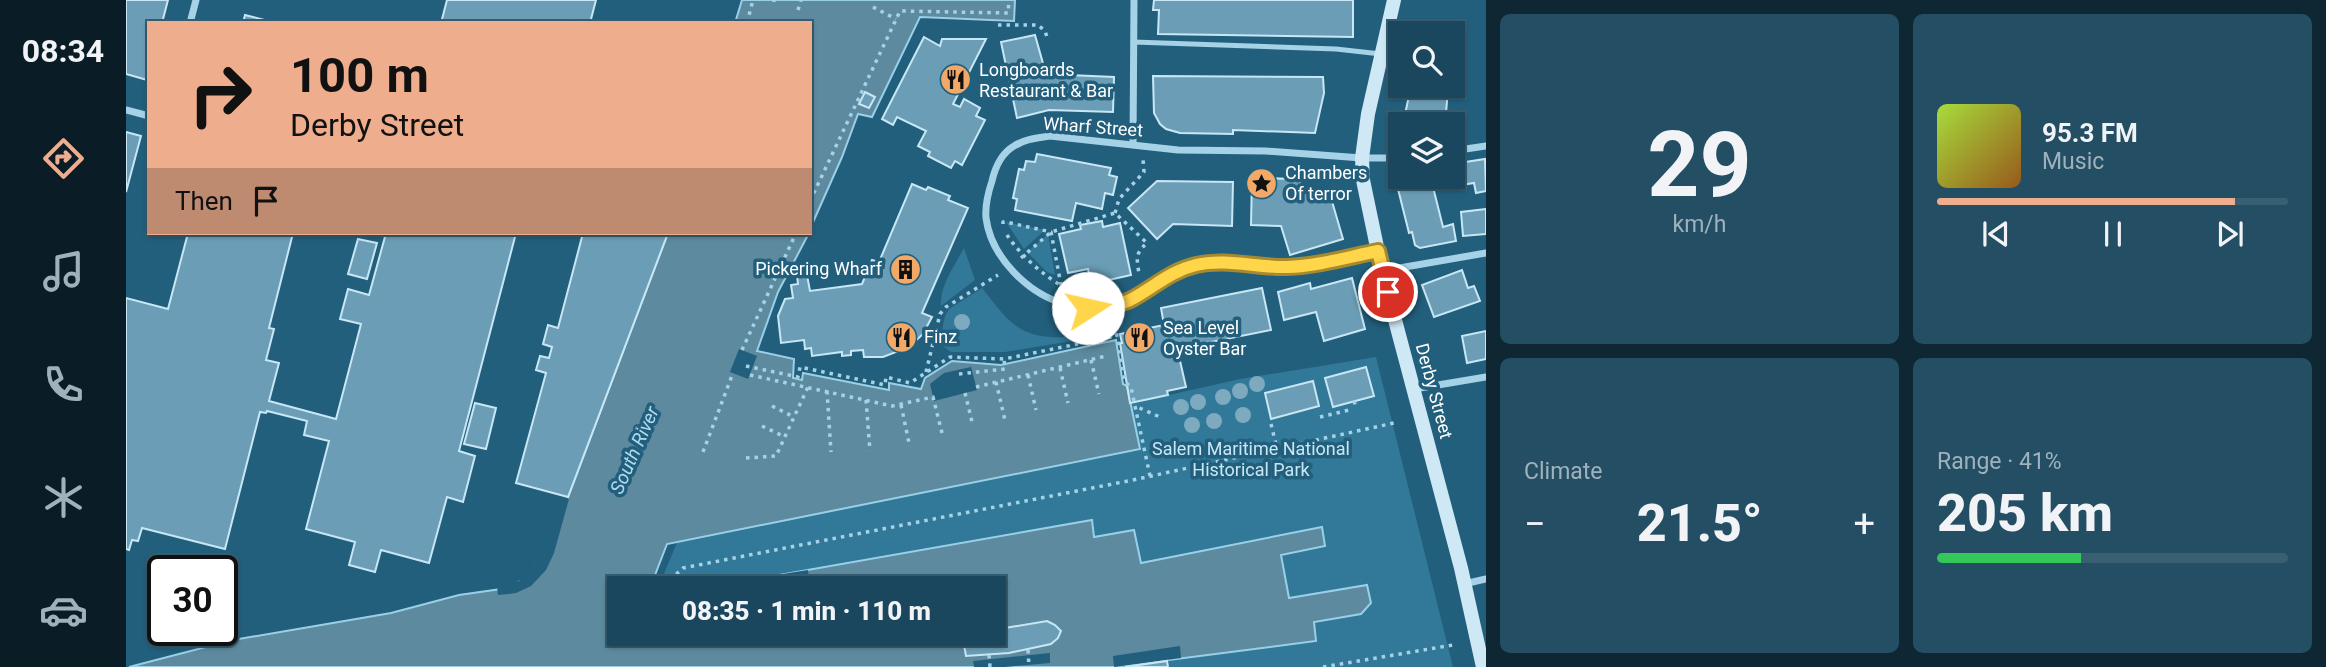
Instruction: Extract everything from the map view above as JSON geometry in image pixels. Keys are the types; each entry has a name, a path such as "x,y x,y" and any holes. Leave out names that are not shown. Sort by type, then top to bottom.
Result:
{"main road":[{"name":"Derby Street","path":"1394,0 1368,114 1363,158 1366,201 1483,667"}],"street":[{"path":"191,21 196,0"},
{"path":"1133,144 1135,0"},
{"path":"126,110 147,115"},
{"name":"Wharf Street","path":"1378,251 1313,265 1287,267 1223,262 1199,264 1178,270 1127,301 1106,307 1088,308 1065,304 1042,295 1005,262 986,218 988,196 1001,160 1013,146 1029,139 1050,136 1178,150 1266,151 1388,158"},
{"path":"1465,149 1486,146"},
{"path":"1382,271 1486,253"},
{"path":"1414,389 1486,377"},
{"path":"1464,584 1486,579"}],"lane":[{"path":"1133,42 1336,49 1381,54"}],"path":[{"path":"748,21 753,0"},
{"path":"798,10 801,0"},
{"path":"812,197 900,10 1008,13 1009,0"},
{"path":"873,7 896,19"},
{"path":"998,25 1038,25 1047,37"},
{"path":"1115,213 1119,200 1144,172 1142,146"},
{"path":"926,372 940,314 946,307 1010,267 1051,232 1115,213"},
{"path":"1115,213 1147,243 1136,260 1139,278"},
{"path":"1051,232 1003,222 1004,231 1023,255 1073,292"},
{"path":"1051,232 1061,285"},
{"path":"742,350 795,235"},
{"path":"1115,325 1125,382 1131,387 1150,476"},
{"path":"746,366 798,377 800,367 885,385 886,377 910,383 950,357 1004,359 1117,336"},
{"path":"976,387 1106,356"},
{"path":"959,374 1005,369 1004,359"},
{"path":"1090,360 1099,394"},
{"path":"1060,368 1068,403"},
{"path":"703,453 733,373"},
{"path":"750,374 892,406 933,397 942,433"},
{"path":"1028,374 1036,410"},
{"path":"996,382 1005,420"},
{"path":"746,458 776,456 807,387"},
{"path":"827,391 831,452"},
{"path":"965,393 973,426"},
{"path":"866,400 870,451"},
{"path":"1354,401 1356,408"},
{"path":"901,405 909,443"},
{"path":"772,406 794,417"},
{"path":"1135,406 1160,417"},
{"path":"1320,417 1349,410"},
{"path":"1271,424 1277,449"},
{"path":"674,576 682,568 1150,476 1394,424"},
{"path":"762,426 785,437"},
{"path":"1323,667 1453,645"},
{"path":"1028,650 1029,667"},
{"path":"989,654 990,667"}],"green space":[{"path":"1006,222 1045,230 1024,249"},
{"path":"1048,234 1055,275 1047,272 1027,252"},
{"path":"964,248 975,280 941,306 945,284"},
{"path":"982,288 1015,325 1037,335 1063,337 1113,328 1114,334 1005,352 951,352 941,345 940,340 945,316 949,309"},
{"name":"Salem Maritime National Historical Park","path":"1376,357 1453,667 1114,667 1127,665 1104,586 1006,586 1006,576 663,576 694,502 1240,379"}],"water":[{"path":"742,0 1015,0 1014,21 920,17 872,117 858,114 812,224 812,21 736,21"},
{"name":"South River","path":"667,235 808,235 778,292 757,351 794,359 793,378 802,380 803,373 889,390 889,383 921,389 925,378 952,361 1001,365 1116,340 1123,384 1127,386 1140,449 667,544 655,576 607,576 607,646 1006,646 1006,576 773,576 1092,520 1094,537 1134,530 1141,563 1322,527 1325,546 1281,555 1289,598 1367,585 1371,603 1361,614 1314,622 1316,641 1114,667 129,667 210,646 238,646 238,639 391,613 459,595 508,588 531,575 568,497"}],"pier":[{"path":"739,349 757,356 748,379 730,372"},
{"path":"971,367 977,390 934,401 930,384 944,373"},
{"path":"564,496 569,499 554,553 546,570 531,586 516,593 498,595 497,586 519,581 534,566 558,500"},
{"path":"808,570 808,576 770,576"},
{"path":"1180,646 1181,658 1114,667 1113,656"},
{"path":"1050,653 1050,663 974,667 973,661"}],"building":[{"path":"126,0 168,0 163,21 147,21 147,80 126,74"},
{"path":"447,0 596,0 591,21 442,21"},
{"path":"1154,0 1353,0 1353,37 1158,34 1159,10 1153,10"},
{"path":"245,15 268,21 244,21"},
{"path":"1035,35 1046,74 1114,77 1113,112 1049,110 1017,118 1001,42"},
{"path":"924,37 940,46 942,39 986,39 953,104 960,107 964,99 980,108 976,116 985,120 962,165 955,161 951,168 928,156 930,152 918,146 926,131 897,117 893,125 882,119"},
{"path":"1153,76 1323,77 1324,93 1315,133 1233,130 1233,134 1180,133 1166,129 1154,113"},
{"path":"865,92 875,97 869,108 859,104"},
{"path":"1408,98 1447,98 1446,112 1406,112"},
{"path":"126,132 141,136 126,192"},
{"path":"1037,154 1111,168 1109,175 1117,177 1113,195 1105,193 1102,209 1076,203 1072,221 1015,210 1017,199 1013,198 1019,169 1024,170 1026,161 1035,162"},
{"path":"1485,159 1486,191 1476,193 1474,183 1465,184 1465,162"},
{"path":"1252,178 1300,179 1300,189 1315,190 1318,201 1331,198 1343,239 1290,255 1281,226 1251,225"},
{"path":"1157,181 1233,182 1232,226 1173,224 1157,239 1128,208"},
{"name":"Pickering Wharf","path":"912,184 950,196 948,200 968,208 922,313 932,317 923,334 909,347 883,357 864,357 863,350 851,351 851,355 842,356 842,352 812,356 811,348 805,349 804,340 781,343 778,316 785,299 793,298 791,285 798,284 797,276 807,275 810,291 862,284 872,260 879,262"},
{"path":"1398,189 1434,189 1443,227 1453,224 1456,241 1420,248 1415,245 1412,232 1409,233"},
{"path":"1486,209 1486,234 1463,236 1461,212"},
{"path":"1102,221 1103,227 1120,223 1131,275 1091,284 1088,269 1068,273 1059,234 1081,229 1080,225"},
{"path":"187,235 292,235 269,328 274,329 266,360 279,363 269,401 336,419 361,324 340,319 348,289 369,295 385,235 515,235 459,451 475,456 463,502 447,497 429,563 381,550 375,572 349,565 355,542 306,529 329,441 304,435 307,421 267,411 260,412 225,549 142,528 138,541 132,540 129,550 126,549 126,298 168,309"},
{"path":"582,235 667,235 568,497 516,483 546,373 536,370 540,356 549,358 552,347 543,344 548,325 558,328"},
{"path":"358,239 377,243 367,279 348,274"},
{"path":"1462,270 1468,288 1474,286 1480,301 1434,317 1422,285"},
{"path":"1352,278 1365,329 1324,341 1316,312 1284,320 1278,292 1310,283 1311,289"},
{"path":"1262,288 1271,330 1171,350 1171,354 1178,352 1186,387 1167,391 1168,395 1130,403 1120,334 1164,325 1161,308"},
{"path":"1486,331 1486,359 1467,363 1462,336"},
{"path":"1366,367 1374,396 1333,407 1325,378"},
{"path":"1313,381 1319,406 1271,419 1265,393"},
{"path":"475,403 496,408 486,449 464,444"},
{"path":"1047,621 1061,631 1051,644 1009,653 966,656 964,646 1006,646 1006,628"},
{"path":"1167,661 1168,667 1125,667"}],"place":[{"name":"Longboards Restaurant & Bar","path":"956,80"},
{"name":"Chambers Of terror","path":"1262,183"},
{"name":"Pickering Wharf","path":"905,269"},
{"name":"Finz","path":"901,337"},
{"name":"Sea Level Oyster Bar","path":"1140,338"}],"route":[{"path":"1088,308 1106,307 1127,301 1178,270 1199,264 1223,262 1287,267 1313,265 1378,251 1388,292"}]}
